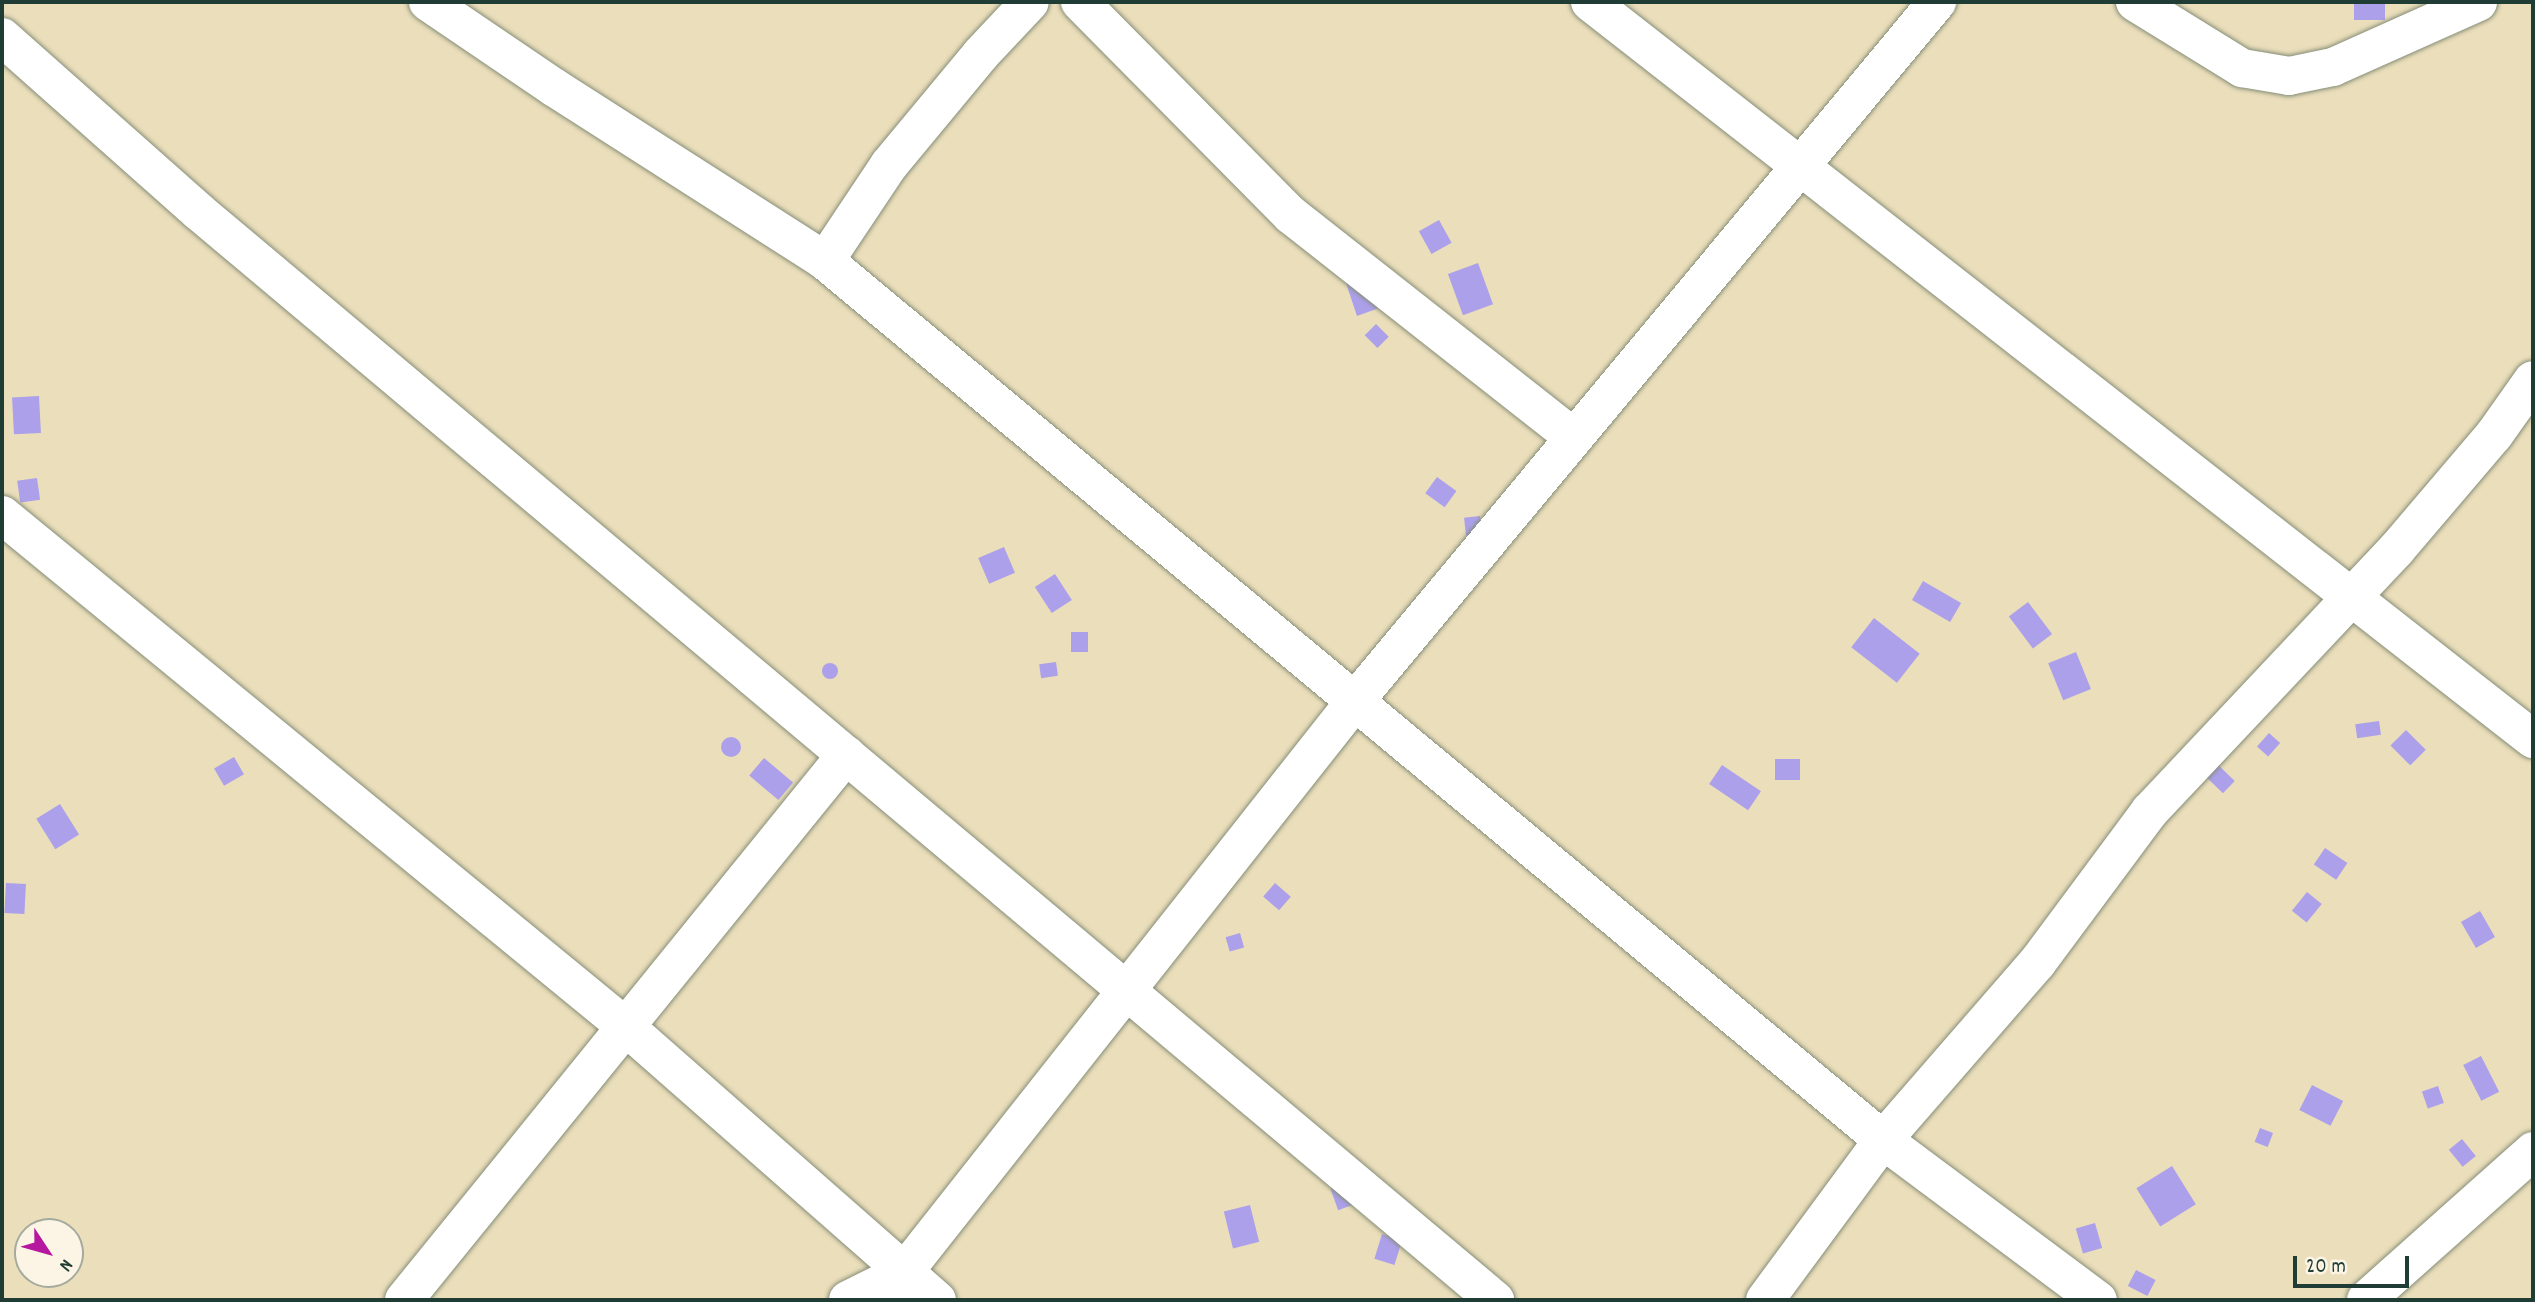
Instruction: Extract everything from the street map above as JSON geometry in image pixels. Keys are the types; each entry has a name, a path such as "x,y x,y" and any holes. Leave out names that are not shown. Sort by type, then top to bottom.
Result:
{"street":[{"path":"428,2 511,59 825,261 1883,1140 2098,1300"},
{"path":"825,261 889,166 981,54 1030,2"},
{"path":"1080,2 1291,215 1574,438"},
{"path":"1590,2 2533,739"},
{"path":"848,1300 893,1286 1355,701 1937,2"},
{"path":"2135,2 2242,68 2289,76 2333,67 2478,2"},
{"path":"2,37 198,211 1496,1300"},
{"path":"1765,1300 1883,1140 2037,963 2150,811 2351,597 2494,435 2533,380"},
{"path":"2,516 626,1027 893,1286 937,1300"},
{"path":"404,1300 846,755"},
{"path":"2366,1300 2533,1151"}],"building":[{"path":"2354,2 2385,2 2385,20 2354,20"},
{"path":"1439,220 1452,243 1431,254 1419,231"},
{"path":"1478,263 1493,304 1463,315 1448,274"},
{"path":"1345,280 1382,307 1357,316"},
{"path":"1376,324 1389,337 1377,348 1365,335"},
{"path":"39,396 41,433 14,434 12,397"},
{"path":"1437,477 1456,491 1445,507 1425,493"},
{"path":"37,478 40,500 20,503 17,481"},
{"path":"1480,516 1482,534 1466,536 1464,518"},
{"path":"1004,547 1015,573 989,584 978,558"},
{"path":"1055,574 1072,600 1052,613 1035,587"},
{"path":"1923,581 1961,603 1950,622 1912,600"},
{"path":"2028,602 2052,634 2033,648 2009,616"},
{"path":"1874,618 1920,654 1897,683 1851,647"},
{"path":"1071,632 1088,632 1088,652 1071,652"},
{"path":"2076,652 2091,689 2063,700 2048,663"},
{"path":"1056,662 1058,676 1041,678 1039,664"},
{"path":"830,663 838,671 830,679 822,671"},
{"path":"2379,721 2381,735 2357,738 2355,724"},
{"path":"2406,730 2426,750 2410,765 2390,746"},
{"path":"2269,733 2280,743 2268,756 2257,746"},
{"path":"731,737 738,740 741,747 738,754 731,757 724,754 721,747 724,740"},
{"path":"234,757 244,774 224,786 214,768"},
{"path":"764,758 793,782 778,800 749,776"},
{"path":"2211,758 2235,781 2223,793 2199,770"},
{"path":"1775,759 1800,759 1800,780 1775,780"},
{"path":"1722,765 1761,791 1748,810 1709,784"},
{"path":"60,804 79,835 55,849 36,819"},
{"path":"2325,848 2347,863 2336,880 2314,865"},
{"path":"6,883 26,884 24,914 4,913"},
{"path":"1275,883 1291,897 1279,910 1263,897"},
{"path":"2307,892 2322,904 2307,923 2292,911"},
{"path":"2480,911 2495,937 2476,948 2461,922"},
{"path":"1240,933 1244,947 1230,952 1226,937"},
{"path":"2481,1056 2499,1092 2481,1101 2463,1065"},
{"path":"2312,1085 2343,1101 2330,1126 2299,1110"},
{"path":"2438,1086 2444,1103 2428,1109 2422,1092"},
{"path":"2260,1128 2273,1133 2268,1147 2255,1142"},
{"path":"2462,1139 2476,1156 2463,1167 2449,1150"},
{"path":"2172,1166 2196,1204 2160,1226 2136,1188"},
{"path":"1351,1181 1359,1203 1338,1210 1330,1189"},
{"path":"1250,1205 1259,1242 1233,1248 1224,1212"},
{"path":"2095,1223 2102,1248 2083,1254 2076,1229"},
{"path":"1382,1234 1402,1240 1394,1265 1374,1259"},
{"path":"2136,1270 2156,1280 2147,1296 2128,1286"}]}
